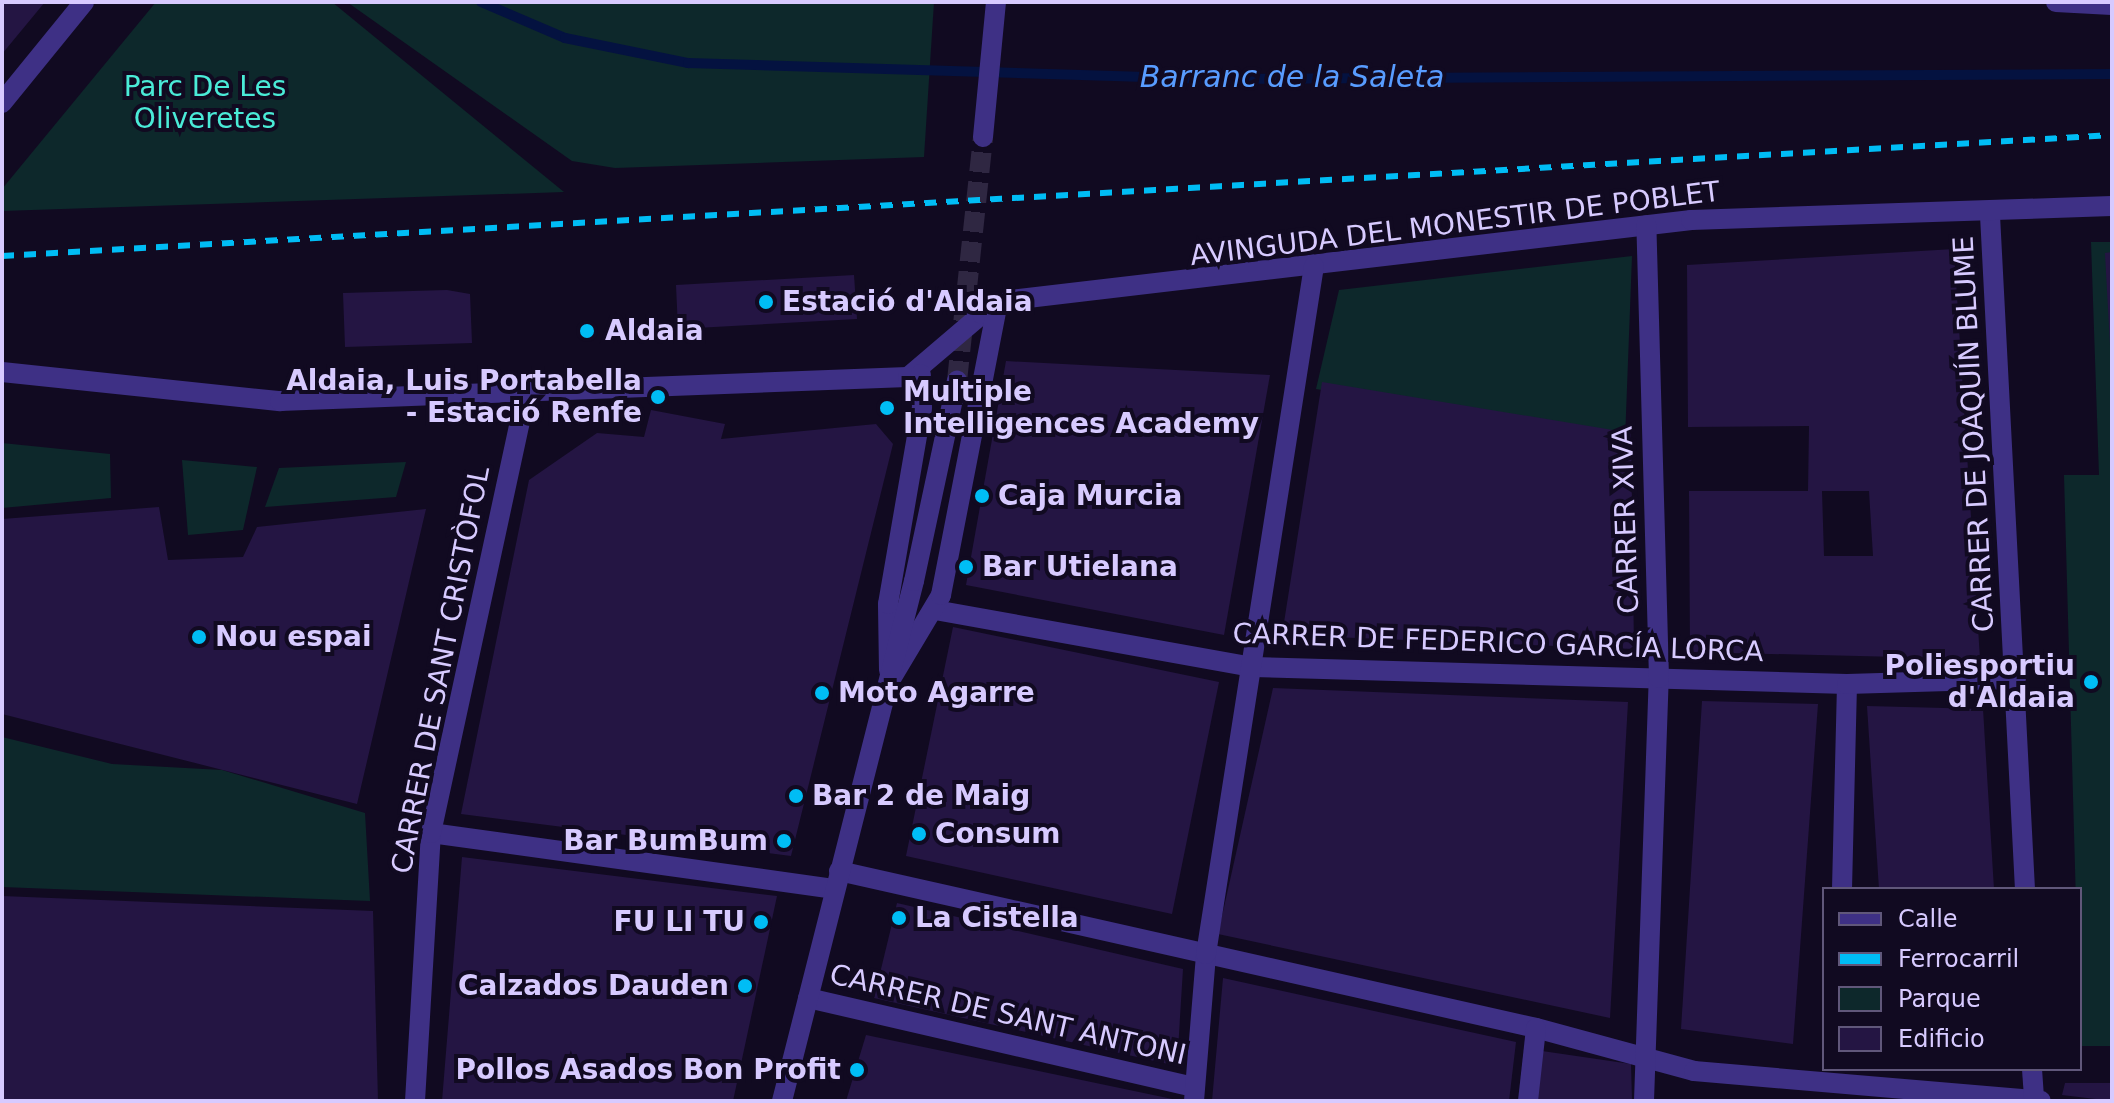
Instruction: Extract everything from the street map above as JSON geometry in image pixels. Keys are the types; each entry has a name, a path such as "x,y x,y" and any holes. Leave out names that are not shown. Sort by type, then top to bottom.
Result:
{"street":[{"path":"2,103 84,2"},
{"path":"983,137 996,2"},
{"path":"2056,2 2112,5"},
{"name":"AVINGUDA DEL MONESTIR DE POBLET","path":"997,306 1646,225 1990,215 2112,206"},
{"name":"CARRER DE JOAQUÍN BLUME","path":"1990,215 2025,887"},
{"name":"CARRER XIVA","path":"1644,1101 1642,1054 1659,678 1646,225"},
{"path":"1195,1094 1206,954 1314,266"},
{"path":"2,372 253,400 526,395 921,374 997,306"},
{"path":"889,682 935,610 990,371 997,306"},
{"path":"889,682 887,615 922,408 921,374"},
{"path":"782,1101 889,682 957,381"},
{"name":"CARRER DE SANT CRISTÒFOL","path":"415,1101 431,833 526,395"},
{"name":"CARRER DE FEDERICO GARCÍA LORCA","path":"935,610 1253,667 1847,684 2016,679"},
{"path":"1842,887 1847,684"},
{"path":"431,833 837,880 1206,954 1536,1028 1642,1054 1694,1071 1837,1086 2037,1099 2032,1071"},
{"name":"CARRER DE SANT ANTONI","path":"808,998 1195,1094"},
{"path":"1528,1101 1536,1028"}],"green space":[{"name":"Parc De Les Oliveretes","path":"156,2 332,2 564,192 2,211 2,189"},
{"path":"347,2 934,2 924,157 615,168 572,161"},
{"name":"Poliesportiu d'Aldaia","path":"2091,242 2112,242 2112,1046 2082,1046 2082,887 2076,887 2064,475 2099,475"},
{"path":"1632,256 1625,440 1316,389 1339,290"},
{"path":"2,443 110,454 111,498 2,508"},
{"path":"182,460 257,467 243,530 188,535"},
{"path":"406,462 396,497 265,507 279,468"},
{"path":"2,737 112,764 222,770 365,813 370,901 2,887"}],"building":[{"path":"2,2 45,2 2,54"},
{"path":"1954,249 1980,659 1690,652 1689,491 1808,491 1809,426 1688,427 1687,265","holes":["1822,491 1869,491 1873,556 1824,556"]},
{"path":"2112,252 2112,345 2110,345 2105,253"},
{"name":"Estació d'Aldaia","path":"854,275 857,319 678,329 676,285"},
{"path":"447,290 470,294 472,343 345,347 343,293"},
{"path":"1006,361 1270,375 1224,635 966,585"},
{"path":"1322,382 1631,433 1634,649 1282,635"},
{"path":"651,410 725,424 721,439 876,424 893,444 791,856 461,814 529,480 597,433 644,437"},
{"name":"Nou espai","path":"159,507 168,560 243,557 257,527 426,509 357,804 2,714 2,519"},
{"path":"953,627 1219,682 1172,914 906,856"},
{"path":"1273,688 1628,702 1610,1018 1218,934"},
{"path":"1702,701 1818,704 1793,1044 1681,1029"},
{"path":"1867,706 1983,709 1994,887 1879,887"},
{"path":"462,857 777,896 733,1101 442,1101"},
{"path":"2,896 373,911 378,1101 2,1101"},
{"path":"897,903 1183,969 1177,1066 874,998"},
{"path":"1223,978 1516,1042 1509,1101 1212,1101"},
{"path":"866,1035 1177,1100 1177,1101 846,1101"},
{"path":"1542,1051 1631,1064 1632,1101 1536,1101"},
{"path":"2065,1083 2112,1083 2112,1101 2062,1095"}],"waterway":[{"name":"Barranc de la Saleta","path":"481,2 565,38 688,63 1211,79 2112,74"}],"tunnel":[{"path":"957,381 983,137"}],"railway":[{"path":"2,256 2112,135"}],"place":[{"name":"Estació d'Aldaia","path":"766,302"},
{"name":"Aldaia","path":"587,331"},
{"name":"Aldaia, Luis Portabella - Estació Renfe","path":"658,397"},
{"name":"Multiple Intelligences Academy","path":"887,408"},
{"name":"Caja Murcia","path":"982,496"},
{"name":"Bar Utielana","path":"966,567"},
{"name":"Nou espai","path":"199,637"},
{"name":"Poliesportiu d'Aldaia","path":"2091,682"},
{"name":"Moto Agarre","path":"822,693"},
{"name":"Bar 2 de Maig","path":"796,796"},
{"name":"Consum","path":"919,834"},
{"name":"Bar BumBum","path":"784,841"},
{"name":"La Cistella","path":"899,918"},
{"name":"FU LI TU","path":"761,922"},
{"name":"Calzados Dauden","path":"745,986"},
{"name":"Pollos Asados Bon Profit","path":"857,1070"}]}
